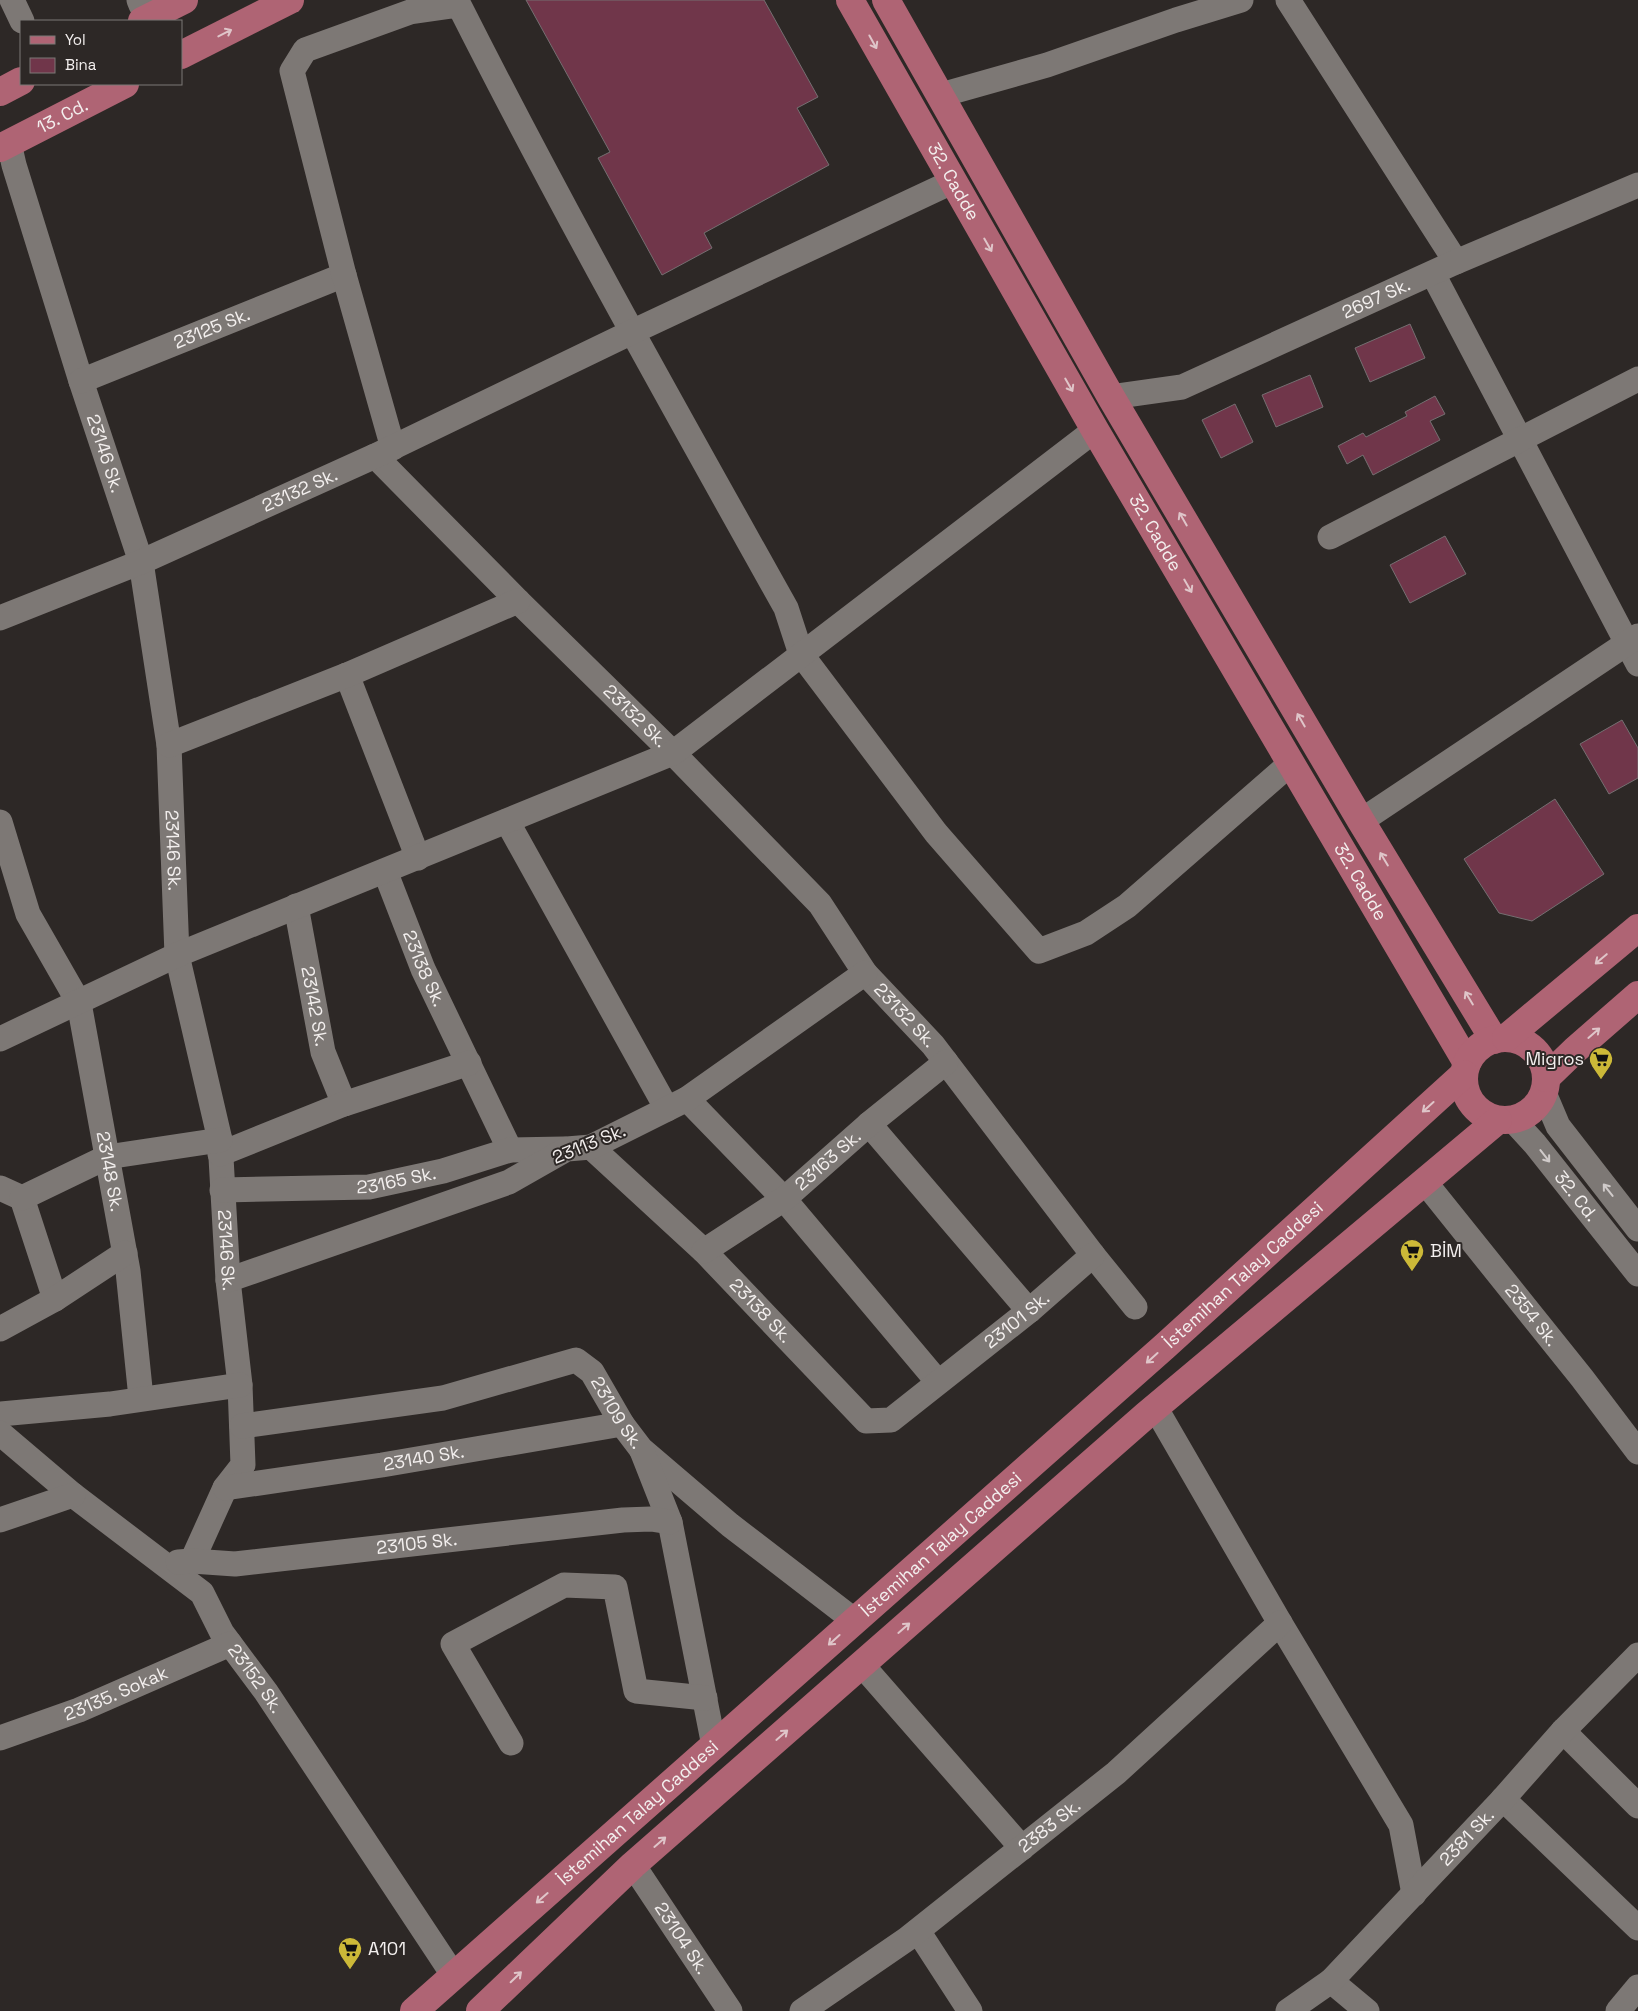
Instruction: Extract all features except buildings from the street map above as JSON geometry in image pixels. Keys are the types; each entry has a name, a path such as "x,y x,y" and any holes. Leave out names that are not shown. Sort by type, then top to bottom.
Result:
{"main road":[{"path":"144,12 184,0"},
{"path":"182,54 290,0"},
{"name":"32. Cadde","path":"850,0 952,182 1291,763 1465,1068"},
{"name":"32. Cadde","path":"886,0 1111,397 1361,821 1500,1039"},
{"path":"0,92 20,82"},
{"name":"13. Cd.","path":"5,145 123,85"},
{"path":"1500,1039 1638,928"},
{"path":"1545,1086 1544,1064 1538,1054 1518,1040 1500,1039 1483,1044 1474,1052 1465,1068 1464,1086 1468,1098 1475,1108 1485,1115 1506,1120 1526,1115 1537,1106 1545,1086 1575,1050 1638,995"},
{"name":"İstemihan Talay Caddesi","path":"414,2011 1183,1330 1465,1068"},
{"name":"İstemihan Talay Caddesi","path":"480,2011 633,1865 1156,1407 1424,1181 1506,1120"}],"street":[{"path":"12,0 22,20"},
{"path":"941,95 1047,65 1174,10 1241,0"},
{"path":"1288,0 1456,262"},
{"path":"952,182 632,332 384,452 344,275 292,71 304,50 410,12 459,5 520,126 632,332 786,608 801,654 936,833 1039,950 1086,933 1127,906 1291,763"},
{"name":"23146 Sk.","path":"5,145 14,165 81,381 141,562 168,745 177,955 220,1147 228,1280 240,1385 242,1426 243,1465 225,1488 192,1561"},
{"name":"2697 Sk.","path":"1111,397 1182,387 1456,262 1638,185"},
{"path":"1361,821 1634,648 1433,274"},
{"name":"23125 Sk.","path":"81,381 344,275"},
{"path":"1330,537 1638,379"},
{"path":"0,1040 177,955 672,753 1095,430"},
{"name":"23132 Sk.","path":"0,618 141,562 384,452 518,601 672,753 820,904 865,973 933,1045 1135,1307"},
{"path":"168,745 347,676 518,601"},
{"path":"347,676 418,858"},
{"path":"507,821 677,1104 784,1199 938,1382"},
{"name":"23148 Sk.","path":"0,822 28,914 79,1002 125,1253 140,1398"},
{"name":"23138 Sk.","path":"385,871 423,969 510,1150"},
{"name":"23142 Sk.","path":"296,906 323,1052 344,1104"},
{"name":"23113 Sk.","path":"228,1280 509,1182 567,1149 591,1147 677,1104 865,973"},
{"path":"55,1299 11,1193 107,1157 220,1147 469,1062"},
{"name":"23163 Sk.","path":"704,1251 784,1199 869,1124 946,1062"},
{"name":"32. Cd.","path":"1545,1086 1558,1126 1638,1229"},
{"name":"32. Cd.","path":"1506,1120 1535,1144 1638,1274"},
{"path":"869,1124 1029,1311"},
{"name":"23138 Sk.","path":"591,1147 704,1251 866,1420 892,1420 938,1382"},
{"name":"23165 Sk.","path":"222,1190 369,1187 443,1171 510,1150 567,1149"},
{"name":"2354 Sk.","path":"1424,1181 1582,1378 1638,1452"},
{"path":"0,1329 55,1299 125,1253"},
{"name":"23101 Sk.","path":"938,1382 1029,1311 1094,1255"},
{"name":"23109 Sk.","path":"242,1426 443,1398 576,1360 592,1372 622,1424 641,1449 730,1525 855,1621"},
{"path":"0,1414 110,1404 140,1398 240,1385"},
{"path":"1156,1407 1280,1623 1401,1825 1414,1894"},
{"name":"23140 Sk.","path":"225,1488 401,1462 622,1424"},
{"name":"23152 Sk.","path":"0,1433 73,1495 202,1592 222,1633 266,1692 454,1976"},
{"path":"641,1449 670,1522 714,1746"},
{"path":"0,1520 73,1495"},
{"name":"23105 Sk.","path":"164,1564 192,1561 235,1564 623,1520 651,1519 670,1522"},
{"path":"511,1743 453,1644 564,1585 615,1587 636,1691 705,1698"},
{"name":"2383 Sk.","path":"802,2011 918,1931 1116,1773 1280,1623"},
{"name":"23135. Sokak","path":"0,1738 79,1710 230,1644"},
{"name":"2381 Sk.","path":"1288,2011 1331,1981 1503,1799 1564,1731 1638,1655"},
{"path":"862,1665 1022,1848"},
{"path":"1564,1731 1638,1806"},
{"path":"1503,1799 1638,1928"},
{"name":"23104 Sk.","path":"633,1865 730,2011"},
{"path":"918,1931 970,2011"},
{"path":"1331,1981 1367,2011"},
{"path":"1618,2011 1638,1987"}],"place":[{"name":"Migros","path":"1601,1080"},
{"name":"BİM","path":"1412,1272"},
{"name":"A101","path":"350,1970"}]}
